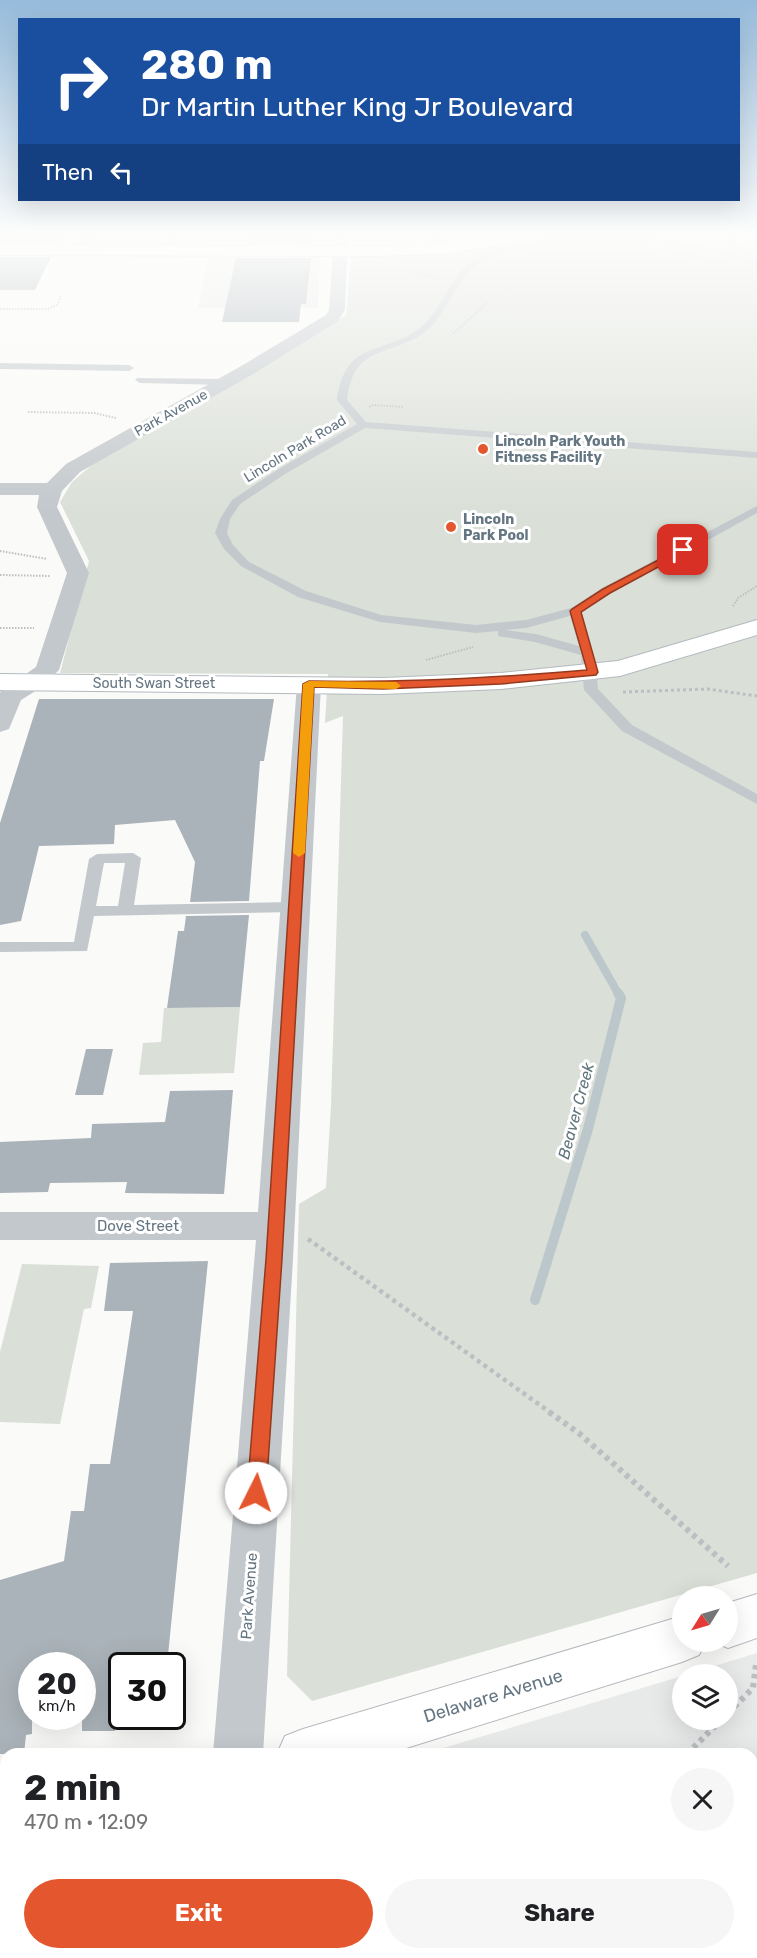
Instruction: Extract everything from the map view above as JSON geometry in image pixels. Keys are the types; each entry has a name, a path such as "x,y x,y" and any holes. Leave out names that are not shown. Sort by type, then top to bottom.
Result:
{"street":[{"name":"Park Avenue","path":"52,489 82,462 225,382 315,328"},
{"path":"0,489 52,489 46,500 47,507 78,573 47,670 10,696 0,724"},
{"name":"South Swan Street","path":"0,682 383,686 501,681 589,662 620,668 757,627"},
{"name":"Park Avenue","path":"238,1748 276,1226 309,684"},
{"name":"Dove Street","path":"0,1226 276,1226"},
{"path":"738,1622 757,1616"},
{"name":"Delaware Avenue","path":"323,1748 672,1642"}],"lane":[{"name":"Lincoln Park Road","path":"363,425 342,400 342,384 355,360 418,333 423,328"},
{"path":"1,366 129,368"},
{"path":"140,380 225,382"},
{"name":"Lincoln Park Road","path":"589,662 536,638 380,618 302,594 244,564 228,547 221,533 225,519 236,502 281,472 363,425 757,455"},
{"name":"Lincoln Park Road","path":"476,629 525,624 575,611 606,591 757,509"},
{"path":"575,611 589,662 591,690 627,728 757,800"},
{"path":"0,947 81,947 97,859 133,858 125,910"},
{"path":"87,911 296,907"}],"path":[{"path":"453,334 459,328"},
{"path":"28,412 94,412 122,420"},
{"path":"0,551 47,559"},
{"path":"0,575 51,576"},
{"path":"734,606 738,598 757,586"},
{"path":"0,628 35,628"},
{"path":"423,661 469,649 487,641 496,632"},
{"path":"615,692 692,689 746,693 757,696"},
{"path":"276,1226 306,1238 580,1434 728,1566"},
{"path":"738,1703 753,1688 756,1664"},
{"path":"693,1748 711,1730"}],"shaded area":[{"path":"323,328 757,328 757,1573 712,1586 672,1586 672,1597 312,1701 287,1676 299,1204 326,1188 331,1106 343,716 325,723 328,674 60,673 89,561 60,502 72,482 93,464"},
{"path":"240,1007 234,1073 139,1075 143,1043 161,1042 164,1008"},
{"path":"22,1264 99,1266 91,1308 84,1309 60,1424 0,1422 0,1352"},
{"path":"757,1653 757,1748 444,1748 672,1679 672,1730 738,1730 738,1664 721,1664"}],"building":[{"path":"39,699 274,699 264,761 260,761 249,901 190,902 195,862 175,820 115,825 114,844 39,846 21,921 0,925 0,823"},
{"path":"249,915 240,1007 167,1008 178,931 184,931 186,916"},
{"path":"86,1049 113,1049 103,1095 75,1095"},
{"path":"233,1090 224,1194 125,1193 127,1182 50,1183 48,1192 0,1193 0,1142 91,1138 92,1124 165,1122 170,1091"},
{"path":"208,1261 168,1652 108,1652 108,1730 115,1731 82,1731 96,1730 96,1652 18,1652 18,1730 32,1730 32,1734 26,1735 25,1748 0,1748 0,1580 64,1561 71,1511 84,1511 90,1464 110,1464 133,1311 104,1311 110,1263"}],"waterway":[{"name":"Beaver Creek","path":"585,935 619,995"},
{"name":"Beaver Creek","path":"535,1300 588,1129 621,998 618,993"}],"slow traffic":[{"path":"299,853 309,684 396,686"}],"place":[{"name":"Lincoln Park Youth Fitness Facility","path":"483,449"},
{"name":"Lincoln Park Pool","path":"451,527"}],"route":[{"path":"256,1493 274,1259 309,684 383,686 501,681 593,672 575,611 606,591 683,550"}]}
